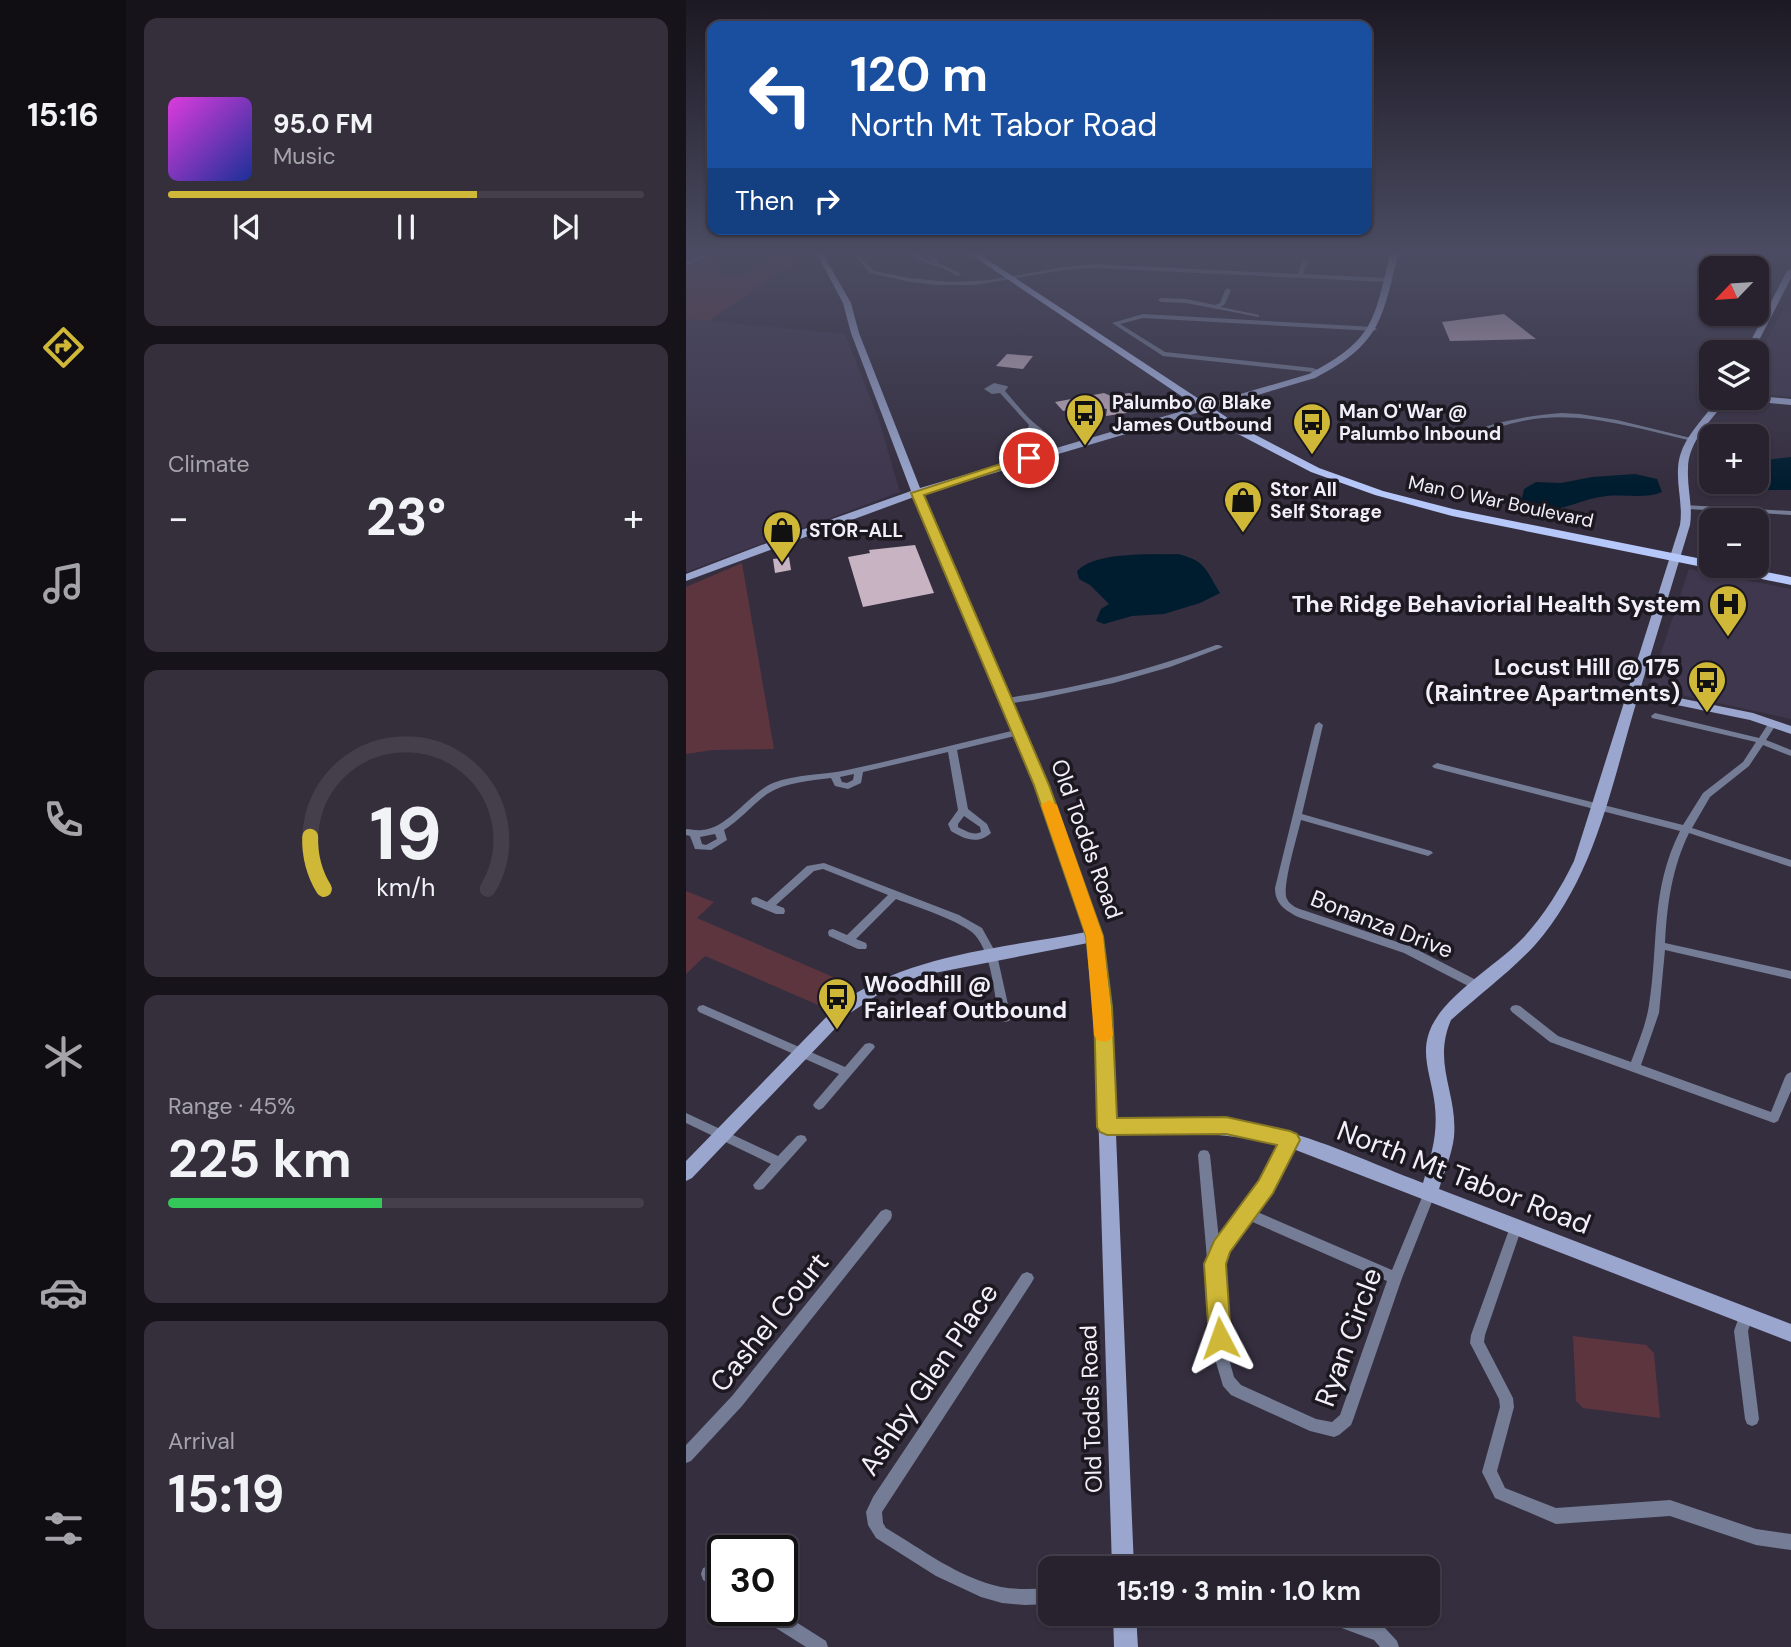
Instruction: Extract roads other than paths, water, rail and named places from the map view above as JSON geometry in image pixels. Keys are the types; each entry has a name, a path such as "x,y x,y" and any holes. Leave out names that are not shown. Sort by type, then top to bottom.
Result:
{"main road":[{"name":"Man O War Boulevard","path":"1097,331 1286,457 1354,485 1452,512 1675,554 1791,581"},
{"name":"Man O War Boulevard","path":"1675,554 1699,556"},
{"path":"1769,568 1791,573"}],"street":[{"name":"Old Todds Road","path":"855,331 917,493 1041,785 1095,936 1103,1007 1123,1556"},
{"path":"1127,331 1163,354 1313,370 1320,373"},
{"path":"686,578 800,533 917,493 1320,373 1356,351 1371,331"},
{"path":"1002,391 1032,425 1030,430 1043,447 1053,452"},
{"path":"1769,400 1791,402"},
{"path":"1429,1194 1445,1137 1443,1100 1434,1058 1436,1036 1445,1016 1529,941 1568,888 1591,834 1688,507 1682,464 1692,439 1714,410"},
{"path":"1462,437 1517,421 1557,416 1599,419 1692,439"},
{"path":"1688,507 1791,513"},
{"path":"1006,701 1122,680 1219,647"},
{"path":"1634,692 1773,723 1791,730"},
{"path":"1655,716 1761,741 1791,753"},
{"path":"1634,1068 1654,1008 1664,894 1672,863 1686,829 1706,795 1746,764 1773,723"},
{"name":"Bonanza Drive","path":"1319,725 1280,888 1282,902 1287,908 1408,950 1480,987"},
{"path":"690,833 698,847 708,848 722,841 719,829 772,787 791,781 834,775 838,784 848,786 858,781 859,770 1020,732"},
{"path":"952,748 962,810"},
{"path":"1437,766 1600,805 1686,829 1791,864"},
{"path":"1298,816 1428,853"},
{"path":"769,906 805,873 817,866 831,868 970,926 984,937 992,955 1005,1018"},
{"path":"849,940 894,895"},
{"path":"756,901 780,911"},
{"path":"833,933 862,946"},
{"path":"686,1173 844,1009 888,981 928,968 1095,936"},
{"path":"1659,945 1791,975"},
{"path":"703,1009 847,1073"},
{"path":"1516,1009 1554,1039 1774,1118 1791,1077"},
{"path":"819,1105 870,1047"},
{"path":"686,1118 780,1163"},
{"name":"North Mt Tabor Road","path":"1107,1127 1226,1125 1290,1140 1791,1333"},
{"path":"759,1185 801,1140"},
{"path":"1215,1264 1221,1247 1248,1214 1290,1140"},
{"name":"Ryan Circle","path":"1204,1155 1222,1359 1228,1381 1249,1398 1328,1431 1340,1427 1346,1420 1395,1278 1429,1194"},
{"path":"1248,1214 1395,1278"},
{"name":"Cashel Court","path":"686,1456 737,1401 886,1215"},
{"path":"1516,1227 1478,1335 1478,1343 1506,1398 1507,1407 1489,1472 1500,1493 1556,1517 1670,1508 1756,1537 1791,1542"},
{"name":"Ashby Glen Place","path":"1027,1278 894,1474 874,1512 876,1525 881,1533 964,1582 1009,1598 1038,1597"},
{"path":"1746,1315 1741,1331 1752,1419"},
{"path":"788,1626 820,1647"},
{"path":"1125,1626 1126,1647"},
{"path":"1358,1626 1379,1634 1391,1647"}],"water":[{"path":"1791,457 1791,490 1769,490 1769,460"},
{"path":"1635,474 1657,479 1662,492 1642,496 1607,496 1551,510 1529,507 1516,500 1522,498 1524,489 1536,482 1561,483 1592,477"},
{"path":"1178,554 1200,563 1220,593 1200,603 1164,614 1132,616 1104,624 1096,621 1101,609 1109,604 1090,585 1079,579 1077,571 1097,560 1110,557"}],"place":[{"name":"Palumbo @ Blake James Outbound","path":"1085,447"},
{"name":"Man O' War @ Palumbo Inbound","path":"1312,456"},
{"name":"Stor All Self Storage","path":"1243,534"},
{"name":"STOR-ALL","path":"782,564"},
{"name":"The Ridge Behaviorial Health System","path":"1728,638"},
{"name":"Locust Hill @ 175 (Raintree Apartments)","path":"1707,714"},
{"name":"Woodhill @ Fairleaf Outbound","path":"837,1031"}]}
